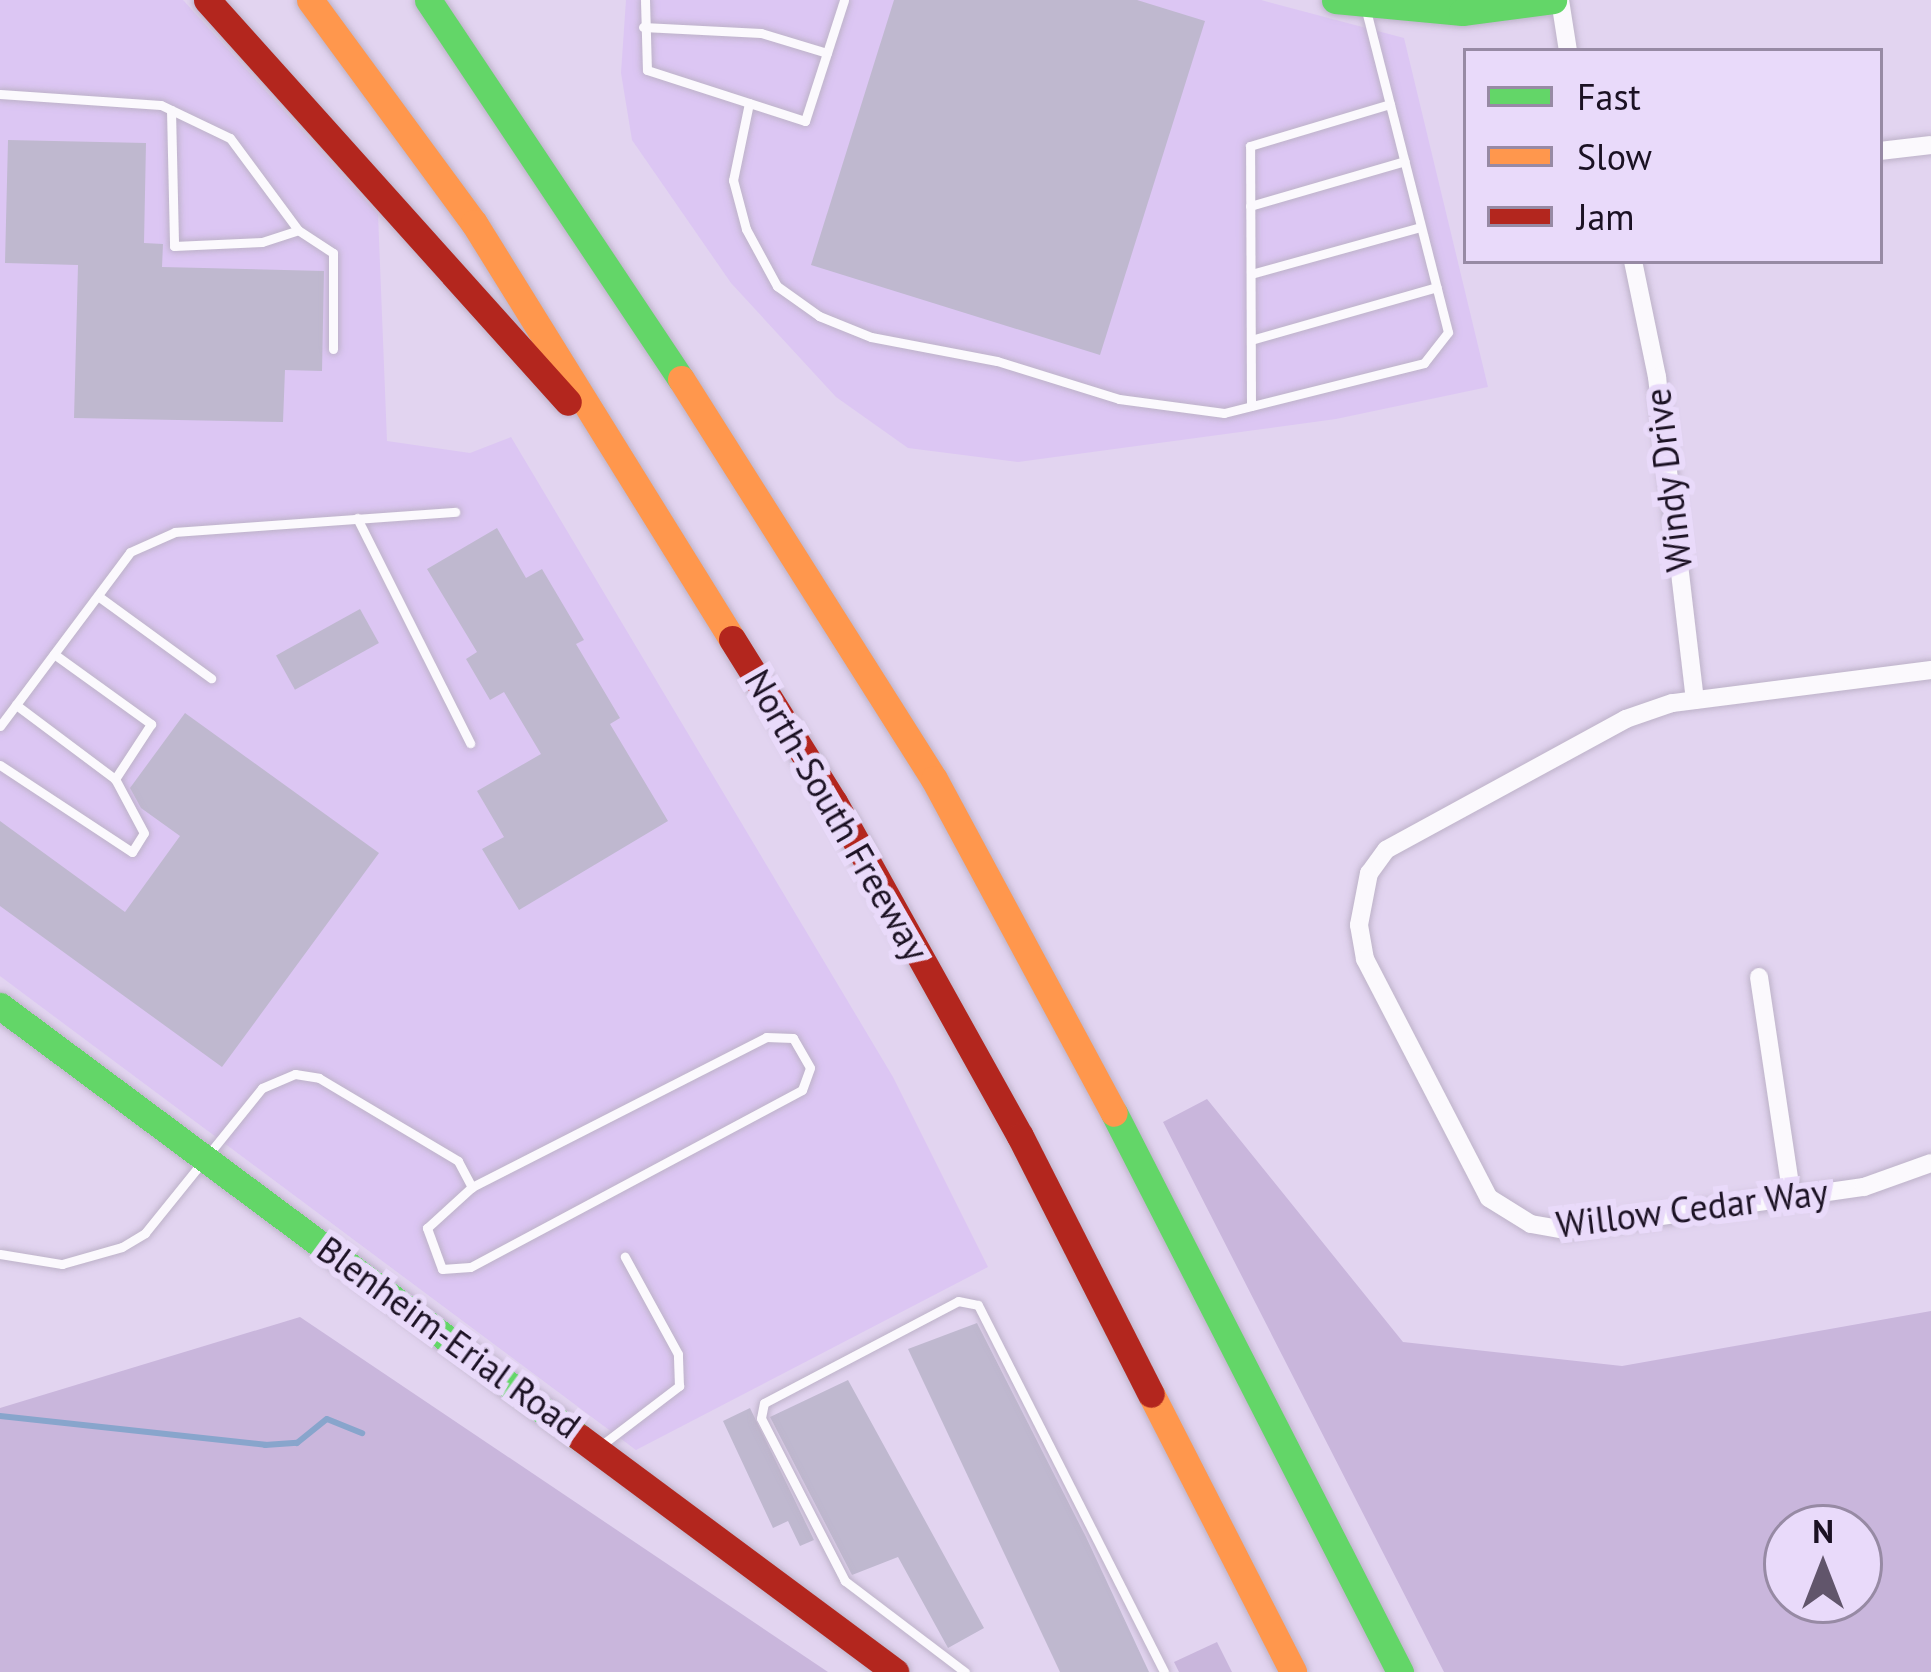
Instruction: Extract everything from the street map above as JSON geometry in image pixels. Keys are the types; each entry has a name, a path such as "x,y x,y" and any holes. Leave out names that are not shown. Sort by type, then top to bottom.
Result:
{"main road":[{"path":"207,0 644,490"},
{"name":"North-South Freeway","path":"310,0 474,223 644,490 833,802 1020,1136 1293,1672"},
{"path":"428,0 569,201 934,779 1160,1198 1400,1672"},
{"path":"1335,0 1462,13 1556,0"},
{"name":"Blenheim-Erial Road","path":"0,1006 599,1447 895,1672"}],"street":[{"path":"1556,0 1567,48"},
{"path":"1883,151 1931,145"},
{"name":"Windy Drive","path":"1634,264 1657,377 1695,700"},
{"name":"Willow Cedar Way","path":"1931,670 1695,700 1568,745 1386,850 1360,905 1365,959 1489,1198 1531,1224 1564,1230 1864,1187 1931,1163"},
{"path":"1759,977 1792,1197"}],"lane":[{"path":"645,0 647,70 805,121 844,0"},
{"path":"749,103 733,180 746,229 777,286 819,316 1119,399 1205,414 1424,363 1448,332 1365,6"},
{"path":"643,27 760,33 827,53"},
{"path":"0,94 171,110 230,138 298,230 333,253 333,349"},
{"path":"1251,406 1250,146 1390,104"},
{"path":"171,110 174,246 262,242 298,230"},
{"path":"1250,206 1405,161"},
{"path":"1251,274 1421,227"},
{"path":"1251,340 1437,287"},
{"path":"0,726 130,552 175,532 455,512"},
{"path":"357,518 470,743"},
{"path":"98,596 211,678"},
{"path":"54,654 151,724 115,779"},
{"path":"0,765 133,852 144,833 115,779 16,705"},
{"path":"766,1036 793,1038 810,1068 802,1090 470,1267 442,1269 427,1228 472,1187 766,1036"},
{"path":"0,1254 62,1264 122,1247 155,1221 201,1157 262,1088 295,1074 319,1078 458,1161 472,1187"},
{"path":"599,1447 679,1386 678,1354 625,1257"},
{"path":"965,1672 854,1588 760,1418 764,1403 958,1301 978,1305 1164,1672"}],"shaded area":[{"path":"0,0 183,0 378,214 387,441 470,453 511,437 893,1077 988,1267 636,1450 0,976"},
{"path":"626,0 1261,0 1404,38 1488,387 1336,419 1018,462 908,448 836,397 731,283 632,140 621,73"},
{"path":"1207,1099 1403,1342 1622,1366 1931,1311 1931,1672 1444,1672 1163,1122"},
{"path":"300,1317 828,1672 0,1672 0,1408"},
{"path":"1217,1642 1232,1672 1179,1672 1174,1662"}],"building":[{"path":"894,0 1137,0 1205,21 1100,355 811,265"},
{"path":"8,140 146,143 144,243 163,244 162,267 324,271 322,371 285,370 283,422 74,418 78,265 5,263"},
{"path":"497,528 526,578 542,569 584,640 576,644 620,718 610,724 668,821 519,910 482,849 504,837 477,791 541,754 504,692 490,700 466,659 477,652 427,569"},
{"path":"360,609 379,643 295,690 276,656"},
{"path":"185,713 379,853 222,1067 0,906 0,821 125,912 180,836 141,808 130,788"},
{"path":"977,1323 1149,1672 1060,1672 908,1349"},
{"path":"848,1380 984,1628 948,1648 898,1557 852,1575 770,1417"},
{"path":"750,1408 814,1540 800,1546 788,1521 773,1528 723,1421"}],"waterway":[{"path":"0,1416 265,1445 297,1443 327,1419 362,1433"}],"traffic: fast":[{"path":"428,0 681,379"},
{"path":"1335,0 1462,12 1553,0"},
{"path":"0,1006 579,1437"},
{"path":"1114,1113 1400,1672"}],"traffic: slow":[{"path":"310,0 474,223 732,639"},
{"path":"681,379 934,779 1114,1113"},
{"path":"1151,1394 1293,1672"}],"traffic: jam":[{"path":"207,0 568,402"},
{"path":"732,639 834,802 1020,1136 1151,1394"},
{"path":"579,1437 895,1672"}]}
